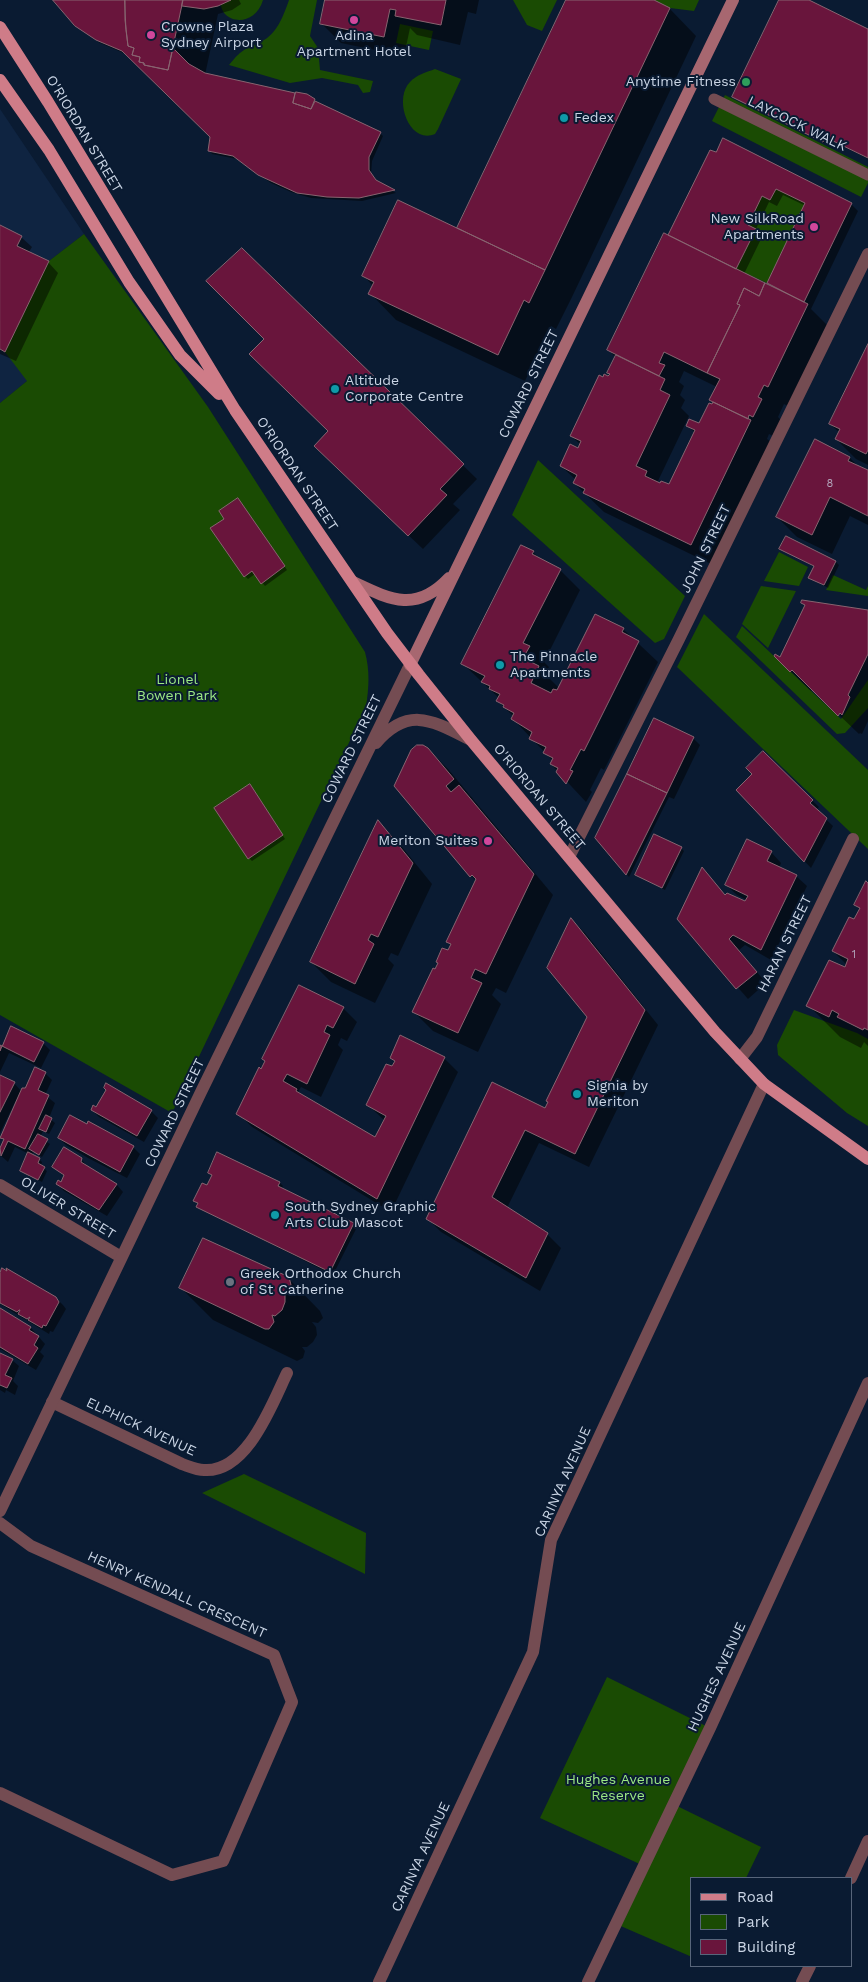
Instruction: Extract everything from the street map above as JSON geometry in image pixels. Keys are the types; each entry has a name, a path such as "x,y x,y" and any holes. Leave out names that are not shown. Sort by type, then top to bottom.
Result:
{"main road":[{"name":"COWARD STREET","path":"410,664 733,0"},
{"name":"O'RIORDAN STREET","path":"0,27 48,102 235,410 410,664 471,740 570,856 715,1032 764,1084 868,1159"},
{"name":"O'RIORDAN STREET","path":"0,80 50,150 129,282 180,355 235,410"},
{"path":"353,582 385,596 413,599 431,594 457,569"}],"street":[{"name":"LAYCOCK WALK","path":"714,100 868,175"},
{"name":"JOHN STREET","path":"570,856 666,666 868,254"},
{"name":"COWARD STREET","path":"0,1511 410,664"},
{"path":"366,755 386,732 411,719 434,722 471,740"},
{"name":"HARAN STREET","path":"740,1059 757,1037 853,839"},
{"name":"CARINYA AVENUE","path":"379,1982 533,1652 551,1540 764,1084"},
{"name":"OLIVER STREET","path":"0,1185 122,1257"},
{"name":"ELPHICK AVENUE","path":"52,1402 182,1464 204,1470 222,1466 241,1454 260,1430 287,1373"},
{"name":"HUGHES AVENUE","path":"588,1982 710,1728 868,1383"},
{"name":"HENRY KENDALL CRESCENT","path":"0,1523 31,1546 274,1655 292,1702 224,1861 172,1875 0,1793"},
{"path":"850,1877 868,1841"},
{"path":"802,1982 810,1967"}],"shaded area":[{"path":"0,109 84,234 49,261 27,381 0,403"}],"green space":[{"path":"221,0 263,0 258,10 252,16 237,20 225,14"},
{"path":"289,0 317,0 310,36 318,48 320,70 373,81 370,92 363,93 358,85 322,78 290,83 229,65 242,52 269,37 280,22"},
{"path":"513,0 557,0 542,31 527,25"},
{"path":"654,0 699,0 694,11 670,8"},
{"path":"400,24 433,31 429,50 396,43"},
{"path":"435,69 461,79 435,134 426,136 418,133 411,127 406,118 403,99 405,90 412,80"},
{"path":"725,95 868,167 868,183 861,197 712,121"},
{"path":"776,189 805,203 767,283 736,269 755,230 748,225 762,196 770,200"},
{"name":"Lionel Bowen Park","path":"84,234 208,407 365,652 368,666 366,707 172,1113 0,1015 0,403 27,381 5,352 49,261"},
{"path":"538,460 685,596 664,639 655,643 512,515"},
{"path":"779,552 808,567 799,586 764,581"},
{"path":"833,575 866,590 868,586 868,596 826,590"},
{"path":"761,586 796,591 768,648 742,624"},
{"path":"704,614 868,770 868,849 677,667"},
{"path":"742,626 841,719 868,680 868,708 845,733 837,734 736,637"},
{"path":"794,1010 857,1033 868,1039 868,1126 847,1113 778,1055 777,1045"},
{"path":"244,1474 366,1533 365,1574 202,1493"},
{"name":"Hughes Avenue Reserve","path":"607,1677 710,1728 673,1804 761,1847 746,1877 690,1877 690,1956 616,1924 644,1866 540,1818"}],"building":[{"path":"53,0 125,0 128,46 134,48 132,55 140,57 139,62 144,63 144,65 168,70 173,48 189,64 205,73 295,93 293,103 311,109 315,101 381,132 369,157 369,170 376,180 395,190 359,198 327,197 297,193 258,175 233,156 208,151 210,137 122,51 96,40 75,26"},
{"name":"Crowne Plaza Sydney Airport","path":"125,0 183,0 168,70 144,65 144,63 139,62 140,57 132,55 134,48 128,46"},
{"path":"183,0 231,0 218,6 204,9 182,6"},
{"name":"Adina Apartment Hotel","path":"325,0 446,0 441,25 395,16 396,10 390,9 384,37 320,24"},
{"name":"Fedex","path":"566,0 654,0 670,8 545,270 457,228"},
{"path":"779,0 809,0 868,29 868,158 825,137 823,142 732,97"},
{"path":"296,92 307,94 315,99 311,109 293,103"},
{"path":"723,138 852,203 804,302 767,283 805,203 776,189 770,200 762,196 748,225 756,229 736,269 668,235 710,150 716,152"},
{"path":"398,200 545,270 529,303 524,300 498,355 368,294 374,282 362,276"},
{"path":"0,225 22,236 17,246 49,261 5,352 0,349"},
{"path":"664,233 765,283 759,296 744,288 737,304 740,305 707,373 664,352 659,363 665,365 659,376 607,350"},
{"name":"Altitude Corporate Centre","path":"242,248 464,464 440,489 447,495 408,536 314,446 328,431 249,354 264,339 206,281"},
{"path":"765,283 808,304 768,387 764,385 758,397 762,399 753,417 749,415 748,419 709,400 720,379 707,373 740,305 737,304 744,288 759,296"},
{"path":"868,344 868,450 866,454 835,439 840,429 829,424"},
{"path":"616,355 665,379 660,390 670,395 636,466 647,471 645,476 660,483 661,481 669,484 695,430 686,426 689,419 699,423 709,403 712,404 713,402 751,420 691,545 583,493 585,489 573,483 577,475 560,466 570,444 578,448 581,441 570,436 599,375 603,377 604,374 608,376 610,374 607,373"},
{"path":"815,439 850,457 848,461 868,470 868,516 830,497 812,535 776,517"},
{"path":"238,498 285,566 261,584 252,571 244,577 210,528 224,519 219,511"},
{"path":"786,536 836,561 824,585 808,578 814,566 779,549"},
{"name":"The Pinnacle Apartments","path":"521,545 534,551 532,554 561,569 523,643 530,646 523,658 539,666 531,683 551,693 553,689 557,690 595,614 624,628 622,632 639,641 584,751 581,749 570,770 573,771 566,784 556,772 558,768 550,764 553,758 543,753 546,747 529,739 532,732 511,719 514,713 496,701 500,694 489,689 490,686 481,682 485,676 461,664"},
{"path":"802,600 868,610 868,654 848,695 850,697 842,715 840,713 838,716 792,670 790,672 774,656 775,654 780,657 805,605 801,603"},
{"path":"654,718 694,737 667,793 627,774"},
{"path":"417,745 423,745 428,748 454,779 446,786 451,792 459,785 534,874 486,974 475,969 471,978 482,983 458,1033 412,1012 433,968 435,969 438,963 436,962 442,948 448,950 451,944 446,942 476,879 472,875 470,877 394,786 411,750"},
{"path":"763,751 813,800 810,803 827,818 804,862 736,790 752,774 746,768"},
{"path":"627,774 667,793 626,875 595,838"},
{"path":"250,784 283,835 248,859 214,808"},
{"path":"378,820 413,863 378,937 371,934 368,940 374,944 355,984 310,962"},
{"path":"654,834 682,847 662,888 635,875"},
{"path":"747,839 772,851 767,861 797,875 761,950 733,935 729,939 757,972 736,989 677,919 702,867 725,895 727,893 745,901 748,896 725,885"},
{"path":"866,881 868,883 868,1030 864,1028 863,1030 837,1017 839,1014 832,1010 829,1017 806,1006 829,960 845,967 848,959 832,951 849,917 854,919 860,908 854,905"},
{"name":"Signia by Meriton","path":"571,918 645,1010 575,1154 525,1130 492,1197 548,1233 526,1278 426,1219 492,1082 545,1108 548,1102 546,1101 587,1017 547,968"},
{"path":"299,985 344,1007 333,1028 327,1025 324,1032 330,1035 307,1084 287,1074 283,1081 297,1089 296,1091 375,1137 386,1116 366,1105 386,1064 392,1066 395,1061 390,1058 400,1035 445,1057 377,1199 236,1114 259,1067 261,1069 265,1061 262,1059"},
{"path":"11,1026 44,1042 34,1062 2,1046"},
{"path":"35,1067 46,1072 38,1090 49,1095 25,1149 8,1141 1,1156 0,1148 4,1139 0,1138 22,1088 25,1088"},
{"path":"0,1075 15,1082 0,1112"},
{"path":"106,1083 152,1110 137,1136 91,1110 93,1105 96,1107 106,1090 104,1088"},
{"path":"46,1115 52,1118 46,1132 39,1129"},
{"path":"70,1115 87,1124 88,1121 134,1146 120,1172 58,1138"},
{"path":"38,1134 48,1139 39,1155 29,1149"},
{"path":"64,1147 82,1158 81,1162 117,1184 99,1210 56,1184 58,1180 61,1182 64,1175 52,1167"},
{"path":"28,1152 40,1158 38,1163 45,1167 38,1180 20,1171"},
{"name":"South Sydney Graphic Arts Club Mascot","path":"217,1152 280,1182 278,1186 354,1223 330,1272 196,1207 198,1203 193,1201 202,1183 207,1185 212,1175 208,1173"},
{"path":"203,1238 289,1277 291,1285 286,1292 283,1291 285,1302 282,1310 275,1316 272,1315 274,1322 269,1329 265,1329 179,1288"},
{"path":"2,1268 7,1271 6,1268 56,1297 59,1302 46,1326 43,1325 42,1328 28,1320 30,1317 27,1319 18,1314 20,1310 17,1312 0,1303 0,1273"},
{"path":"0,1308 31,1327 29,1330 39,1336 34,1345 38,1348 28,1364 0,1347"},
{"path":"0,1353 13,1359 5,1375 12,1378 7,1388 0,1385"}],"place":[{"name":"Adina Apartment Hotel","path":"354,20"},
{"name":"Crowne Plaza Sydney Airport","path":"151,35"},
{"name":"Anytime Fitness","path":"746,82"},
{"name":"Fedex","path":"564,118"},
{"name":"New SilkRoad Apartments","path":"814,227"},
{"name":"Altitude Corporate Centre","path":"335,389"},
{"name":"The Pinnacle Apartments","path":"500,665"},
{"name":"Meriton Suites","path":"488,841"},
{"name":"Signia by Meriton","path":"577,1094"},
{"name":"South Sydney Graphic Arts Club Mascot","path":"275,1215"},
{"name":"Greek Orthodox Church of St Catherine","path":"230,1282"}]}
